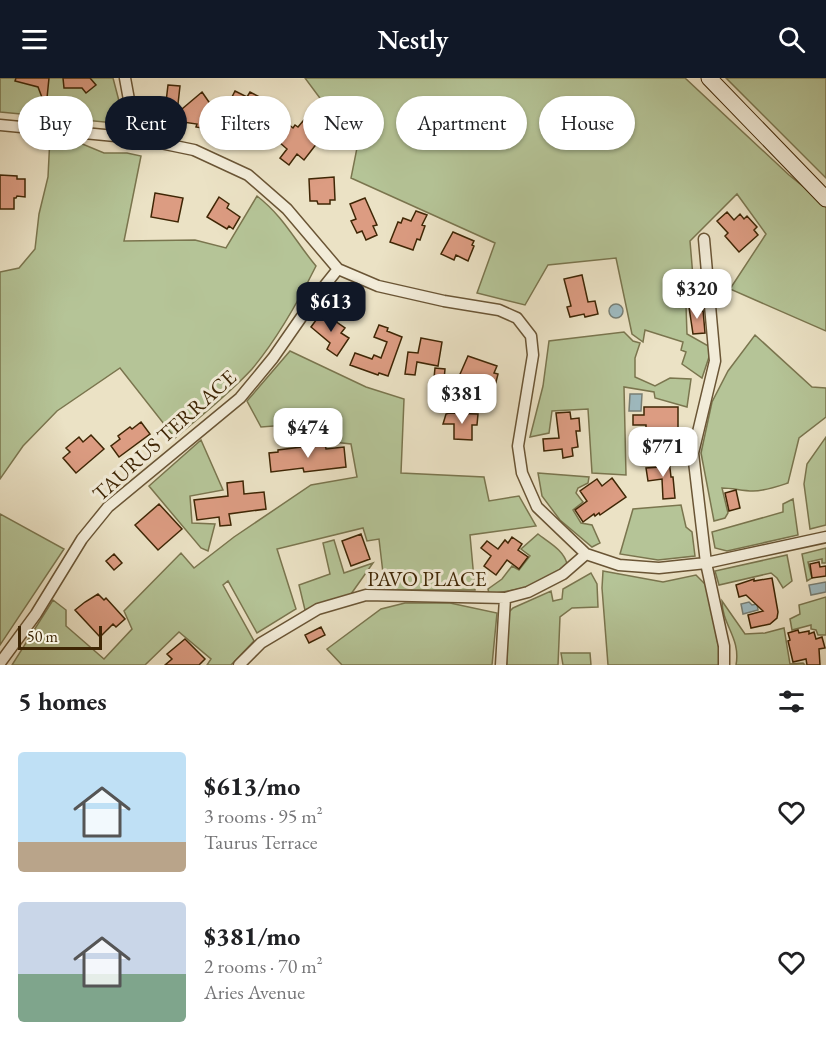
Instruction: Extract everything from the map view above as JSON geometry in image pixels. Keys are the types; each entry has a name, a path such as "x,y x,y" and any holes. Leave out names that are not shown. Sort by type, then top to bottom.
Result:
{"main road":[{"path":"709,78 826,199"}],"street":[{"path":"125,78 128,96"},
{"path":"0,125 105,135"},
{"path":"187,149 248,175 287,208 338,269 378,286 444,301 499,310 517,318 531,336 533,355 518,446 522,473 537,507 586,554 619,565 659,568 706,563 826,537"},
{"path":"704,239 715,361 693,453 706,563 724,646 724,665"},
{"name":"TAURUS TERRACE","path":"0,663 36,614 82,539 108,507 240,398 273,358 338,269"},
{"name":"PAVO PLACE","path":"239,665 261,643 318,609 366,595 504,598 528,592 563,574 586,554"},
{"path":"501,665 504,598"}],"green space":[{"path":"0,78 113,78 118,96 105,96 105,122 93,121 93,96 18,96 18,114 0,112"},
{"path":"305,78 685,78 789,175 826,205 826,331 730,289 766,234 737,194 690,241 695,301 686,306 687,334 712,348 702,378 682,364 686,352 681,350 683,342 645,330 643,342 632,334 616,258 548,265 525,305 477,293 495,243 351,178 357,150 384,150 384,96 318,96"},
{"path":"726,78 826,78 826,178"},
{"path":"93,148 104,153 127,153 141,156 124,241 195,240 226,248 257,196 282,221 316,266 287,319 252,369 175,438 120,368 57,411 23,446 0,479 0,272 19,268 35,249 39,214 48,177 49,150"},
{"path":"624,332 633,341 640,343 635,358 635,377 655,386 670,378 691,379 687,407 655,398 654,392 624,387 626,475 592,473 588,409 552,411 549,433 530,437 543,386 549,341"},
{"path":"755,335 812,387 826,388 826,417 799,438 788,483 757,491 722,488 728,513 725,518 714,521 701,453 712,402 728,371"},
{"path":"290,351 366,387 404,399 401,473 484,477 489,501 519,496 536,526 470,535 475,590 385,590 379,539 367,541 363,528 277,549 296,609 257,633 228,581 223,585 254,641 231,665 207,665 211,659 179,632 145,665 12,665 53,600 66,610 66,626 104,659 132,629 124,611 181,553 194,568 234,537 311,485 357,477 351,444 333,442 302,444 300,424 261,427 247,401"},
{"path":"826,437 826,525 810,529 804,484 807,464"},
{"path":"201,440 223,490 190,496 192,523 215,524 208,551 201,548 149,486"},
{"path":"538,473 589,477 588,483 578,488 576,493 583,502 573,510 581,523 592,525 600,543 592,547 560,520 542,496"},
{"path":"793,499 798,535 727,551 715,548 712,532 783,512 783,504"},
{"path":"681,505 686,527 692,532 695,556 658,560 620,554 633,509"},
{"path":"0,514 64,549 0,645"},
{"path":"538,534 559,550 567,564 560,572 541,583 489,594 488,589 502,579 512,566 519,570 530,556 521,549"},
{"path":"334,540 344,573 373,563 351,594 305,610 299,585 330,574 323,543"},
{"path":"826,548 826,563 822,563 822,559 808,562 812,578 807,581 802,554"},
{"path":"787,555 792,581 783,588 771,573 719,585 715,571"},
{"path":"603,571 663,582 696,575 707,586 719,649 719,665 608,665 602,588"},
{"path":"591,573 597,584 598,607 572,608 560,617 558,665 507,665 506,615 513,608 551,591 553,601 562,599 563,589"},
{"path":"826,597 826,635 818,635 816,630 811,629 811,625 792,630 790,619 800,614 799,605"},
{"path":"722,601 745,634 765,633 784,628 790,664 803,663 805,665 736,665 736,647"},
{"path":"405,603 450,603 497,613 492,665 342,665 327,649 381,609"},
{"path":"561,653 590,653 591,665 563,665"}],"water":[{"path":"613,304 619,304 623,311 619,318 613,318 609,314 609,308"},
{"path":"630,394 642,394 641,411 629,411"},
{"path":"826,582 826,592 811,595 809,585"},
{"path":"749,602 752,605 757,604 758,610 743,614 741,604"}],"building":[{"path":"16,78 49,78 47,96 41,96 38,87 15,81"},
{"path":"63,78 90,78 96,85 86,93 82,88 64,88"},
{"path":"168,85 180,86 179,96 167,96"},
{"path":"235,91 245,96 232,96"},
{"path":"202,92 205,96 199,96 199,128 196,127 197,124 187,123 187,105"},
{"path":"303,121 303,150 312,150 304,160 297,154 289,165 280,158 286,150 291,150 291,126 298,127"},
{"path":"0,175 25,179 25,197 14,198 14,209 0,209"},
{"path":"334,177 335,200 330,200 330,204 310,201 309,179"},
{"path":"155,193 183,198 178,222 151,217"},
{"path":"219,197 229,204 227,208 240,217 233,229 229,226 227,229 207,217"},
{"path":"365,198 377,225 373,226 377,235 366,240 362,231 357,233 351,221 356,219 350,204"},
{"path":"416,211 427,215 422,225 425,226 420,240 417,239 413,250 390,242 398,222 401,223 403,218 411,221"},
{"path":"727,212 734,220 740,214 744,219 747,216 757,227 754,230 758,235 739,252 725,236 728,233 717,221"},
{"path":"453,232 474,241 468,261 456,255 454,260 441,254"},
{"path":"582,275 588,302 595,301 598,314 570,317 567,307 571,306 564,279"},
{"path":"699,305 700,311 703,310 705,333 693,334 689,307"},
{"path":"322,312 345,328 341,333 349,338 337,356 327,349 330,343 311,327"},
{"path":"379,325 402,337 388,376 379,373 378,375 350,365 355,353 372,359 374,355 381,358 387,342 374,337"},
{"path":"421,338 442,342 438,366 417,362 415,375 405,374 408,352 418,353"},
{"path":"468,356 497,366 494,373 498,374 495,386 489,384 486,395 459,385 460,382 457,381"},
{"path":"435,368 445,369 444,380 434,378"},
{"path":"644,407 678,407 678,434 650,433 650,428 646,428 646,425 633,425 633,415 644,415"},
{"path":"570,412 571,419 579,418 580,431 576,431 578,447 572,448 573,456 563,458 562,449 544,451 543,439 559,438 556,413"},
{"path":"446,414 478,414 477,425 472,425 472,440 454,439 454,424 443,424"},
{"path":"141,422 150,434 119,457 111,446 120,439 118,436"},
{"path":"91,435 104,449 76,473 63,458 70,452 66,448 79,437 83,442"},
{"path":"325,444 326,449 344,447 346,467 304,472 303,468 271,472 269,453"},
{"path":"669,460 675,498 663,499 662,479 648,481 646,468 660,467 659,462"},
{"path":"612,478 626,497 600,515 599,513 595,516 594,514 583,522 575,510 587,501 580,491 597,479 602,486"},
{"path":"243,481 244,494 264,492 266,509 229,514 231,525 220,526 219,517 197,520 194,500 228,496 227,483"},
{"path":"736,490 740,508 729,511 725,493"},
{"path":"159,504 182,529 158,550 135,525"},
{"path":"361,534 370,559 351,566 342,541"},
{"path":"512,537 522,544 518,550 528,557 519,569 507,560 496,575 484,566 491,556 481,548 487,541 498,549 505,540 508,543"},
{"path":"114,554 122,563 114,570 106,561"},
{"path":"819,562 820,567 826,566 826,576 812,578 810,564"},
{"path":"772,578 777,618 770,624 751,628 748,615 763,611 746,595 739,597 736,585 754,579 754,581"},
{"path":"98,594 104,600 106,598 125,619 116,627 113,624 100,637 75,610"},
{"path":"321,627 325,635 309,643 305,635"},
{"path":"798,630 799,633 814,632 816,639 822,637 825,648 819,649 820,665 807,665 806,659 793,662 788,633"},
{"path":"185,639 205,659 199,665 165,665 172,659 167,654"}]}
